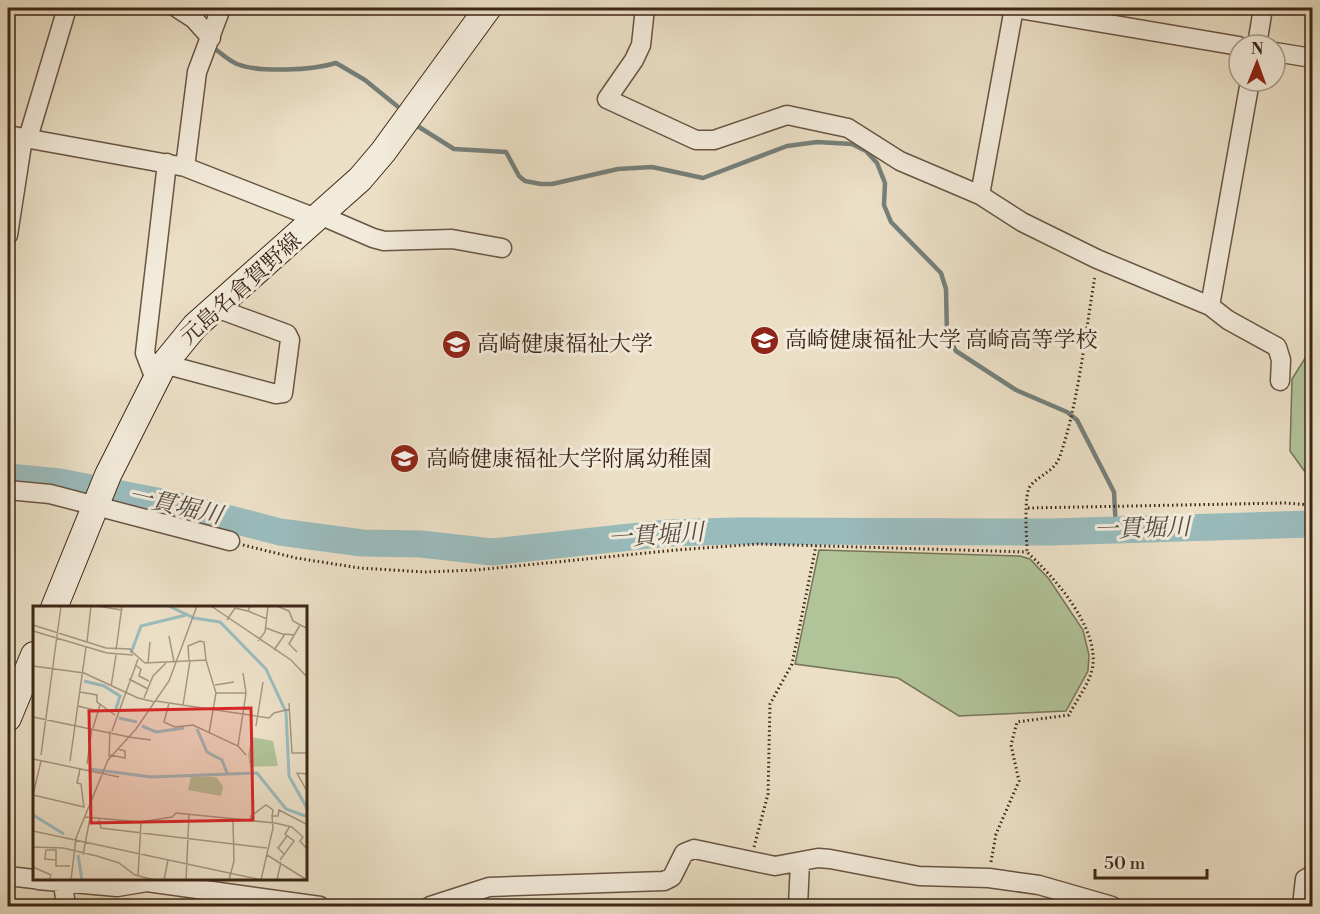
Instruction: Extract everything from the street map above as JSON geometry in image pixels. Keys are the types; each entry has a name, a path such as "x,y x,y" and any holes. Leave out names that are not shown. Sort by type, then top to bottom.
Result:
{"main road":[{"name":"元島名倉賀野線","path":"55,606 108,475 159,372 178,344 320,217 383,152 488,8"},
{"path":"8,718 33,657"}],"street":[{"path":"8,235 19,137 67,8"},
{"path":"177,8 194,19 211,38"},
{"path":"185,167 197,72 220,8"},
{"path":"645,8 640,45 634,60 607,99 696,140 714,140 787,115 848,128 900,161 980,195 1022,222 1097,259 1210,306 1228,320 1277,348 1281,360 1280,381"},
{"path":"980,195 1014,8 1227,44"},
{"path":"1259,33 1263,8"},
{"path":"1287,54 1312,58"},
{"path":"1210,306 1248,93"},
{"path":"19,137 185,167 384,241 452,239 502,248"},
{"path":"167,163 145,353 159,372 276,394 283,393 290,340 287,334 216,308"},
{"path":"8,490 50,494 230,541"},
{"path":"430,906 489,888 664,881 672,877 684,853 694,849 775,866 818,858 919,876 989,878 1039,885 1112,906"},
{"path":"798,906 800,862"},
{"path":"1302,906 1305,879 1312,875"},
{"path":"8,876 33,879"},
{"path":"50,881 117,888 147,882 320,906"},
{"path":"63,883 66,906"}],"path":[{"path":"1027,550 1026,496 1030,485 1048,472 1059,458 1071,413 1097,259"},
{"path":"1028,508 1285,503 1312,505"},
{"path":"230,541 296,558 360,568 425,572 476,570 676,549 758,544 1027,550 1055,578 1086,629 1093,664 1069,715 1017,722 1011,745 1019,781 996,834 989,878"},
{"path":"751,861 768,794 770,704 792,664 816,546"}],"green space":[{"path":"1312,347 1312,479 1310,479 1290,451 1292,379"},
{"path":"819,550 1020,556 1030,559 1049,579 1083,630 1089,655 1088,671 1066,711 959,716 898,678 795,664"}],"waterway":[{"path":"214,48 237,64 259,69 301,69 336,63 365,80 397,106"},
{"path":"419,127 454,149 506,152 519,176 525,181 541,184 552,184 618,169 652,167 703,178 787,146 817,142 852,144 866,151 877,163 885,183 884,205 891,222 941,273 946,289 947,335 956,351 1016,390 1067,412 1077,420 1114,492 1116,530"},
{"name":"一貫堀川","path":"8,477 60,482 172,504 280,532 362,543 421,544 492,552 667,533 735,531 1050,532 1312,524"}],"place":[{"name":"高崎健康福祉大学 高崎高等学校","path":"764,340"},
{"name":"高崎健康福祉大学","path":"456,344"},
{"name":"高崎健康福祉大学附属幼稚園","path":"405,459"}]}
